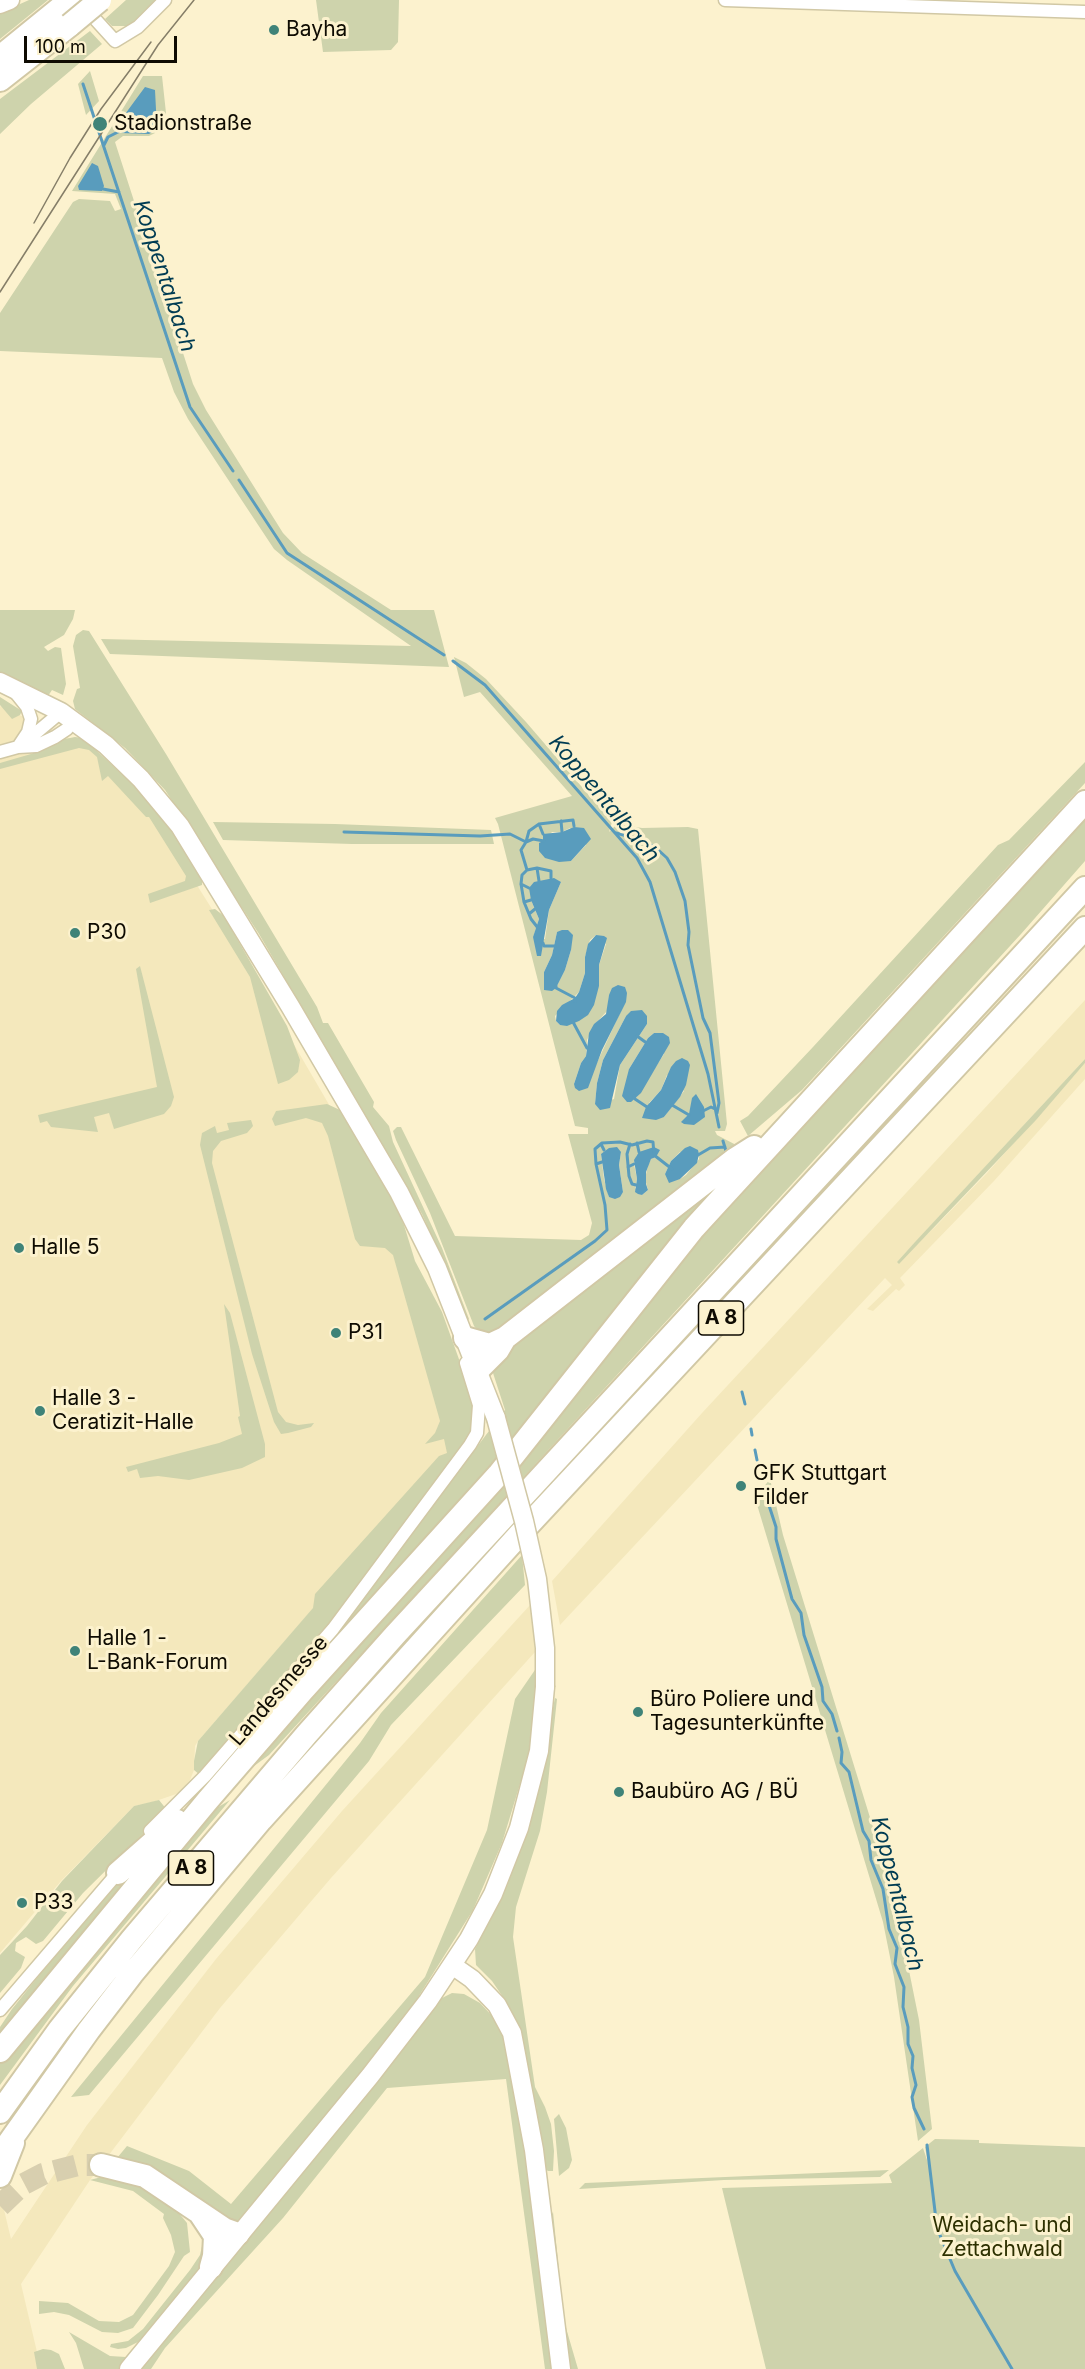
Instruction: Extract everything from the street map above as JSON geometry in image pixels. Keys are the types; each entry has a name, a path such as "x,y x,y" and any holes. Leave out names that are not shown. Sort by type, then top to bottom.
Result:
{"highway":[{"path":"0,57 66,12 100,0"},
{"path":"0,80 66,12"},
{"path":"0,2051 208,1800 304,1689 498,1475 546,1418 669,1257 781,1131 1085,802"},
{"name":"A 8","path":"0,2112 59,2030 124,1948 306,1735 395,1635 1084,887"},
{"name":"A 8","path":"0,2155 132,1974 300,1775 519,1535 1085,928"},
{"path":"465,1338 484,1345 494,1344 505,1338 735,1159 781,1131"},
{"path":"478,1370 498,1350 505,1338"},
{"path":"118,1873 158,1836 208,1800"},
{"path":"0,2176 21,2125"},
{"path":"101,2165 145,2176 224,2229 238,2234"},
{"path":"201,2213 215,2236 211,2267"}],"main road":[{"path":"0,4 10,0"},
{"path":"6,686 67,716 115,753 174,818 195,849 399,1192 437,1268 496,1418 537,1579 545,1648 545,1687 539,1751 519,1828 493,1894 469,1939 428,2001 370,2076 129,2369"},
{"path":"452,1965 472,1979 497,2005 512,2033 534,2150 561,2369"}],"street":[{"path":"78,0 115,41 138,27 165,0"},
{"path":"725,0 1085,12"},
{"path":"6,686 27,707 30,719 28,732 18,747"},
{"path":"0,752 18,747 67,716"},
{"name":"Landesmesse","path":"0,2010 81,1913 118,1873 143,1839 205,1776 333,1629 470,1445 477,1433 479,1405 464,1356 465,1338"}],"shaded area":[{"path":"0,706 93,749 146,804 254,976 338,1120 400,1241 463,1437 198,1741 195,1746 194,1770 190,1780 179,1793 134,1806 61,1881 0,1953"},
{"path":"1085,1000 1085,1059 897,1262 935,1227 987,1173 1085,1063 1085,1079 994,1181 900,1278 905,1285 899,1291 896,1289 873,1311 867,1309 892,1285 885,1278 560,1625 552,1581 702,1413"},
{"path":"531,1604 535,1652 331,1878 220,2008 90,2180 21,2284 41,2369 0,2369 0,2193 11,2239 87,2125 216,1959 342,1811"}],"green space":[{"path":"29,0 48,0 0,39 0,13"},
{"path":"126,0 155,0 129,26 112,26 105,19"},
{"path":"316,0 399,0 398,42 391,50 323,52"},
{"path":"90,31 102,44 31,104 0,134 0,99"},
{"path":"90,71 99,101 86,115 78,84"},
{"path":"143,76 162,76 166,113 159,131 149,136 123,136 115,142 193,384 206,410 283,533 302,553 391,610 434,610 449,667 110,654 101,639 411,646 274,549 188,419 174,392 162,358 0,351 0,313 73,202 79,199 110,201 115,211 121,209 115,194 72,191"},
{"path":"0,610 75,610 64,635 44,647 48,651 55,647 61,648 66,684 63,695 52,690 48,696 0,672"},
{"path":"83,630 89,631 166,754 317,1007 323,1023 328,1023 374,1102 373,1107 389,1126 393,1142 442,1248 468,1320 422,1214 259,934 165,790 125,748 75,709 73,701 77,689 80,688 73,646 76,635"},
{"path":"454,657 466,663 486,679 526,722 612,822 609,832 617,824 642,828 688,827 698,829 727,1124 725,1131 715,1131 717,1135 738,1146 495,1334 478,1331 474,1326 430,1213 393,1131 401,1127 455,1236 581,1240 589,1235 592,1223 568,1134 588,1134 588,1128 575,1126 495,818 572,796 480,692 464,697","holes":["570,828 586,845 571,861 544,841 552,832 562,832","561,882 549,910 545,939 533,938 539,919 531,900","557,932 571,950 556,988 544,972 552,955","596,935 606,944 599,965 599,986 560,1025 555,1016 579,992 585,973 585,957 590,940","609,995 621,1011 594,1069 574,1084 581,1063 586,1056 587,1040 595,1024 608,1010","626,1016 647,1024 620,1065 614,1099 595,1104 603,1060","654,1033 664,1054 635,1099 629,1069 648,1038","667,1075 684,1091 664,1117 649,1103 661,1090","698,1150 699,1159 686,1175 680,1179 665,1174 671,1161 680,1152","621,1152 619,1165 623,1192 609,1197 601,1154","637,1155 656,1157 651,1159 648,1165 645,1179 648,1190 642,1195 635,1188 637,1179 634,1164"]},
{"path":"0,697 22,711 20,715 12,719 0,705"},
{"path":"75,737 83,738 139,790 165,820 202,878 202,885 150,903 148,894 185,881 186,876 149,817 146,817 108,776 102,781 97,757 89,750 79,748 0,769 0,763"},
{"path":"1085,762 1085,783 802,1090 748,1136 740,1121 748,1116 813,1047 998,845 1009,840"},
{"path":"1085,813 1085,861 1021,934 269,1755 250,1769 239,1773 642,1301"},
{"path":"213,822 491,830 494,844 352,844 223,840"},
{"path":"215,909 224,916 287,1026 300,1060 298,1072 289,1080 278,1084 250,977 209,910"},
{"path":"140,966 174,1097 171,1106 164,1114 114,1129 109,1113 94,1117 98,1132 51,1127 47,1121 40,1123 38,1115 157,1087 136,969"},
{"path":"1085,1059 1085,1063 1036,1120 899,1264 897,1262 915,1242"},
{"path":"327,1104 340,1110 390,1194 404,1225 415,1261 442,1312 474,1401 472,1435 329,1628 200,1775 194,1770 198,1741 313,1608 315,1594 439,1456 447,1453 444,1439 425,1444 435,1433 440,1421 393,1255 385,1248 360,1246 355,1239 328,1136 322,1123 306,1118 275,1126 272,1119 276,1111"},
{"path":"251,1120 253,1126 247,1133 221,1141 213,1151 212,1163 278,1412 286,1422 298,1425 314,1423 311,1427 281,1434 274,1422 252,1354 200,1145 202,1133 215,1126 217,1133 229,1130 227,1123"},
{"path":"731,1170 531,1428 332,1643 329,1641 505,1410 493,1373 493,1362 496,1357"},
{"path":"224,1304 230,1313 265,1444 265,1457 242,1468 189,1480 158,1476 140,1478 137,1469 128,1472 126,1467 219,1443 242,1434"},
{"path":"770,1479 783,1535 884,1863 899,1921 919,2020 932,2129 918,2141 894,1977 883,1922 755,1498"},
{"path":"522,1555 525,1585 391,1725 369,1761 89,2095 71,2097 360,1743 381,1713"},
{"path":"537,1667 535,1735 502,1843 473,1910 400,2026 236,2227 117,2158 127,2146 189,2171 231,2204 425,1977 487,1830 515,1699"},
{"path":"555,1698 557,1699 547,1792 540,1831 516,1907 513,1937 535,2087 551,2124 554,2151 553,2171 548,2171 545,2169 536,2105 520,2029 507,2003 492,1981 476,1965 475,1949 507,1886 529,1823"},
{"path":"159,1800 167,1810 83,1893 43,1941 36,1944 26,1937 16,1943 15,1951 25,1957 21,1968 0,1993 0,1955 27,1926 62,1881 134,1806"},
{"path":"230,1800 73,1986 0,2085 0,2063 205,1815"},
{"path":"168,1836 0,2038 0,2027 12,2009 103,1896"},
{"path":"452,1993 464,1994 480,2003 496,2020 509,2046 556,2369 545,2369 506,2079 387,2088 283,2218 165,2348 151,2369 138,2369 432,2009 442,1998"},
{"path":"559,2114 566,2128 572,2160 569,2168 559,2176 554,2119"},
{"name":"Weidach- und Zettachwald","path":"935,2139 1085,2147 1085,2369 766,2369 722,2188 892,2183 889,2175 923,2148 928,2163 925,2147"},
{"path":"889,2170 880,2177 724,2180 579,2189 585,2183"},
{"path":"109,2175 132,2179 169,2201 187,2223 190,2252 184,2256 133,2328 118,2333 102,2332 69,2315 54,2312 39,2314 39,2301 68,2303 99,2321 119,2322 133,2315 169,2266 175,2252 171,2235 163,2218 164,2214 133,2191 90,2180"},
{"path":"553,2212 564,2321 578,2369 565,2369 551,2216"},
{"path":"199,2224 205,2228 205,2265 138,2342 126,2348 110,2347 111,2344 128,2341 143,2329 190,2270 200,2255 203,2242"},
{"path":"69,2332 110,2356 126,2357 128,2360 120,2369 84,2369 76,2343"},
{"path":"43,2349 59,2354 65,2369 37,2369 34,2352"}],"water":[{"path":"145,87 155,90 157,129 149,134 121,133 117,125"},
{"path":"92,163 98,166 104,186 102,191 79,190 78,186"},
{"path":"574,827 584,828 591,839 571,861 559,862 545,858 539,851 539,843 543,841 543,834 562,832"},
{"path":"554,878 561,882 549,910 541,956 537,956 533,937 539,919 529,888 534,882"},
{"path":"568,930 573,935 565,970 556,988 552,991 544,990 544,972 552,955 557,932"},
{"path":"596,935 607,938 599,965 599,986 594,1005 588,1015 579,1021 567,1026 560,1025 556,1021 557,1011 562,1005 575,998 579,992 585,973 588,944"},
{"path":"618,985 625,987 626,1002 602,1050 588,1088 579,1091 574,1084 581,1063 586,1056 589,1033 594,1024 606,1014 609,995 612,988"},
{"path":"642,1010 647,1016 647,1024 620,1065 610,1108 600,1110 595,1104 603,1060 626,1016 631,1011"},
{"path":"654,1033 663,1033 669,1037 670,1043 641,1093 631,1102 627,1102 622,1096 629,1069 648,1038"},
{"path":"682,1058 690,1065 686,1085 680,1097 664,1117 656,1120 642,1118 646,1107 661,1090 671,1067"},
{"path":"696,1094 704,1107 705,1117 694,1125 684,1124 681,1122 689,1114 692,1098"},
{"path":"690,1146 698,1150 697,1163 680,1179 669,1183 665,1174 671,1161"},
{"path":"617,1147 621,1152 619,1165 623,1192 615,1199 609,1197 606,1189 601,1154 609,1148"},
{"path":"654,1147 660,1150 656,1157 651,1159 646,1172 648,1190 642,1195 638,1194 635,1192 637,1179 634,1160 639,1152"}],"waterway":[{"name":"Koppentalbach","path":"83,84 190,407 233,471"},
{"path":"104,145 108,137 120,131"},
{"path":"103,189 119,192"},
{"name":"Koppentalbach","path":"239,480 287,553 444,655"},
{"name":"Koppentalbach","path":"453,661 485,685 637,858 650,882 708,1074 719,1127"},
{"path":"538,928 531,919 524,902 521,884 522,875 527,870 521,850 529,831 539,824 573,820 574,826"},
{"path":"561,821 562,832"},
{"path":"539,824 543,834"},
{"path":"344,832 480,836 510,834 526,842 533,839 544,841"},
{"path":"616,833 655,847 667,858 675,872 685,901 689,932 688,945 703,1018 710,1033 719,1103 717,1113"},
{"path":"537,868 551,871 551,878"},
{"path":"527,870 537,868 539,881"},
{"path":"521,884 529,888"},
{"path":"524,902 531,900"},
{"path":"529,914 535,909"},
{"path":"543,943 544,946 555,946"},
{"path":"556,986 575,998 575,1001"},
{"path":"573,1022 587,1048"},
{"path":"637,1036 648,1044"},
{"path":"634,1096 647,1107"},
{"path":"672,1105 689,1115"},
{"path":"701,1112 711,1107 715,1109"},
{"path":"485,1319 595,1241 607,1230 595,1149 602,1143 620,1142 632,1145 647,1141 653,1142 654,1155 672,1169"},
{"name":"Koppentalbach","path":"723,1141 726,1151"},
{"path":"637,1143 639,1152"},
{"path":"601,1144 604,1150"},
{"path":"630,1144 627,1154 629,1176 632,1184 636,1185"},
{"path":"698,1155 710,1148 725,1147"},
{"path":"596,1164 602,1162"},
{"path":"628,1167 634,1164"},
{"name":"Koppentalbach","path":"742,1392 745,1404"},
{"name":"Koppentalbach","path":"751,1429 752,1435"},
{"name":"Koppentalbach","path":"755,1450 757,1460"},
{"name":"Koppentalbach","path":"764,1490 776,1527 776,1539 792,1599 801,1613 804,1635 822,1687 823,1701 832,1714 837,1731"},
{"name":"Koppentalbach","path":"839,1738 842,1752 841,1763 849,1772 863,1831 869,1841 871,1860 883,1889 889,1929 897,1948 895,1964 904,1987 903,2007 908,2027 908,2044 913,2056 912,2068 916,2085 912,2097 914,2108 924,2129"},
{"name":"Koppentalbach","path":"927,2145 937,2228 955,2271 1012,2369"}],"tunnel":[{"path":"0,2206 22,2185 43,2174 78,2165 101,2165"}],"tram line":[{"path":"0,292 158,45 194,0"},
{"path":"34,223 70,158 101,109 151,42"}],"place":[{"name":"Bayha","path":"274,30"},
{"name":"Stadionstraße","path":"100,124"},
{"name":"P30","path":"75,933"},
{"name":"Halle 5","path":"19,1248"},
{"name":"P31","path":"336,1333"},
{"name":"Halle 3 - Ceratizit-Halle","path":"40,1411"},
{"name":"GFK Stuttgart Filder","path":"741,1486"},
{"name":"Halle 1 - L-Bank-Forum","path":"75,1651"},
{"name":"Büro Poliere und Tagesunterkünfte","path":"638,1712"},
{"name":"Baubüro AG / BÜ","path":"619,1792"},
{"name":"P33","path":"22,1903"}]}
